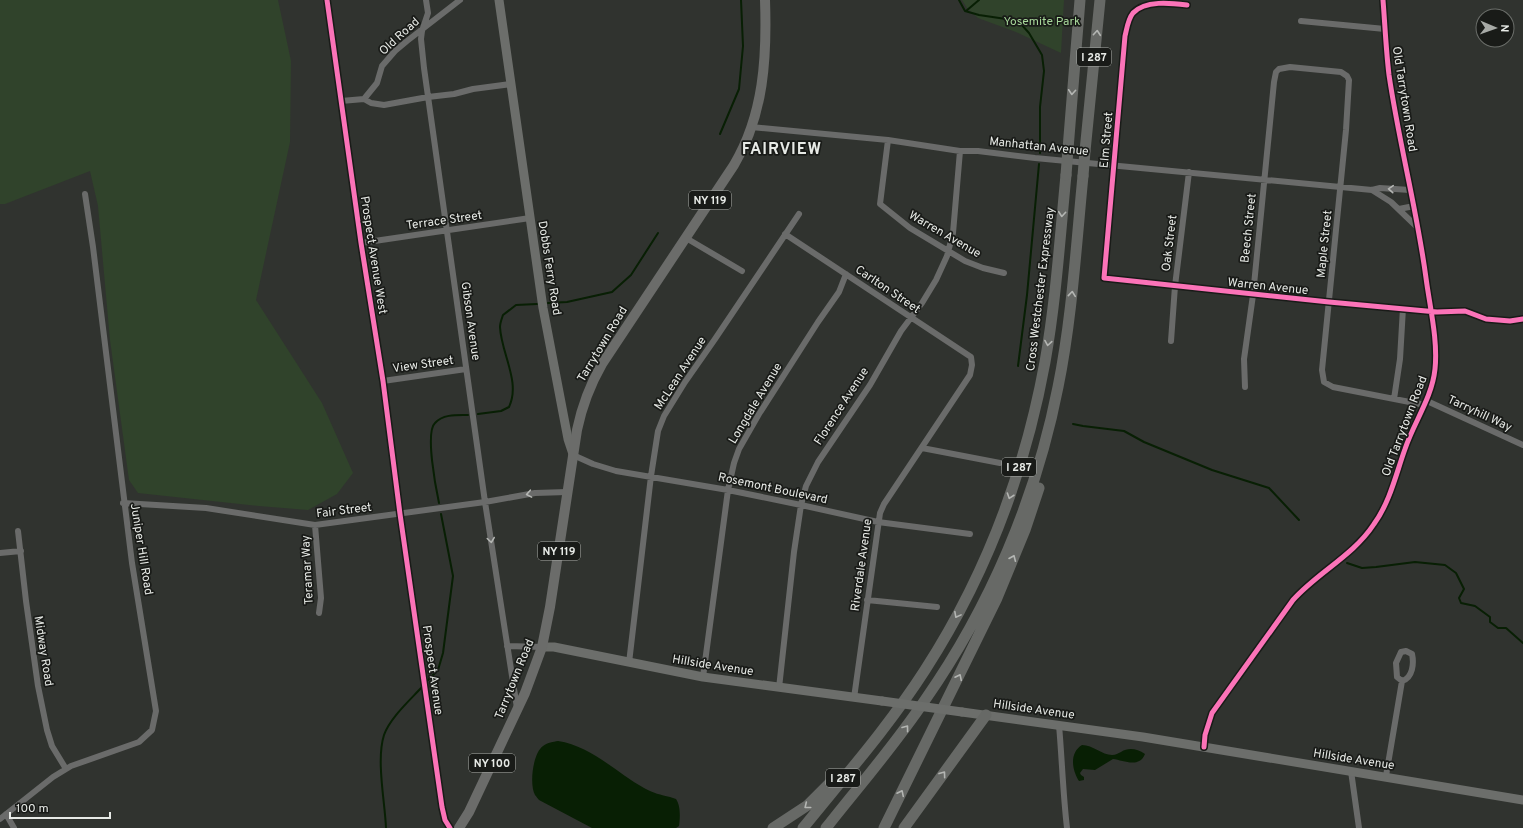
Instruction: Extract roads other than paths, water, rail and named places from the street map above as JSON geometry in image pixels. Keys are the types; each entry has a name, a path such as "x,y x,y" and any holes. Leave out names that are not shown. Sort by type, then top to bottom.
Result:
{"highway":[{"name":"Cross Westchester Expressway","path":"803,828 884,729 925,670 961,608 992,543 1017,476 1036,408 1049,337 1066,175 1080,0"},
{"name":"I 287","path":"826,828 912,720 949,664 976,616 1005,556 1025,504 1047,434 1058,388 1070,315 1100,0"},
{"path":"884,828 978,638 1016,553 1040,483 1051,435 1058,388"},
{"path":"904,828 986,715"},
{"path":"773,828 808,805 884,729"}],"main road":[{"name":"Dobbs Ferry Road","path":"499,0 543,308 568,438 573,455"},
{"name":"Tarrytown Road","path":"459,828 470,812 518,709 542,647 549,613 567,492 582,408 596,375 740,154 751,128 760,94 764,70 766,46 764,0"},
{"name":"Hillside Avenue","path":"542,647 554,647 704,677 1059,725 1386,776 1523,800"},
{"name":"Tarrytown Road","path":"468,828 470,812"}],"street":[{"name":"Prospect Avenue West","path":"327,0 362,243 384,380 400,514"},
{"name":"Gibson Avenue","path":"426,0 428,13 422,29 421,39 424,68 448,230 485,502 518,709"},
{"name":"Old Road","path":"364,99 377,83 382,66 395,51 460,0"},
{"name":"Old Tarrytown Road","path":"1204,747 1205,736 1212,713 1293,600 1303,589 1344,558 1359,544 1374,525 1385,505 1408,440 1426,403 1432,385 1436,357 1431,311 1418,227 1389,75 1383,0"},
{"name":"Elm Street","path":"1104,278 1125,36 1130,18 1134,11 1145,4 1169,2 1187,5"},
{"path":"1301,21 1385,29"},
{"name":"Maple Street","path":"1276,72 1279,69 1290,67 1341,72 1347,76 1349,80 1322,370 1324,382 1333,387 1394,399 1426,403"},
{"name":"Beech Street","path":"1245,387 1244,359 1253,295 1276,72"},
{"path":"341,101 364,99 371,103 384,105 454,94 473,89 511,84"},
{"name":"Manhattan Avenue","path":"751,128 888,140 960,151 978,151 1041,159 1264,180 1372,190 1380,188 1410,190"},
{"name":"Warren Avenue","path":"888,140 880,204 910,228 965,261 983,268 1004,273"},
{"name":"Florence Avenue","path":"779,688 794,552 801,505 806,486 818,462 936,280 947,256 953,233 960,151"},
{"name":"Oak Street","path":"1171,341 1175,286 1189,172"},
{"name":"Manhattan Avenue","path":"1372,190 1399,209 1418,227"},
{"name":"Juniper Hill Road","path":"0,819 71,766 139,742 152,730 156,711 123,504 93,247 84,194"},
{"path":"1399,209 1414,206"},
{"name":"McLean Avenue","path":"629,663 651,476 656,442 664,416 685,382 799,214"},
{"name":"Terrace Street","path":"362,243 530,218"},
{"name":"Carlton Street","path":"785,234 971,357 972,365"},
{"path":"686,238 742,271"},
{"name":"Longdale Avenue","path":"704,677 728,490 734,463 739,449 763,407 818,322 840,292 846,274"},
{"name":"Warren Avenue","path":"1104,278 1253,295 1431,311"},
{"path":"1394,399 1400,359 1403,308"},
{"path":"1431,311 1465,311 1486,319 1510,321 1523,319"},
{"name":"Riverdale Avenue","path":"854,698 880,513 884,504 970,375 972,365"},
{"name":"View Street","path":"384,380 466,369"},
{"name":"Tarryhill Way","path":"1426,403 1523,445"},
{"path":"922,448 1000,463"},
{"name":"Rosemont Boulevard","path":"573,455 593,464 616,471 728,490 878,522 970,534"},
{"name":"Fair Street","path":"123,504 206,508 315,525 485,502 535,493 567,492"},
{"name":"Prospect Avenue","path":"400,514 442,807 445,820 450,828"},
{"name":"Teramar Way","path":"315,525 321,598 319,613"},
{"name":"Midway Road","path":"18,531 38,686 47,730 52,746 66,769"},
{"path":"0,553 21,550"},
{"path":"868,600 937,607"},
{"path":"507,646 542,647"},
{"path":"1386,776 1402,681 1408,677 1413,665 1412,654 1406,651 1401,652 1396,663 1397,677 1402,681"},
{"path":"1059,725 1066,828"},
{"path":"1351,771 1358,828"},
{"path":"6,814 14,828"}],"waterway":[{"path":"720,134 739,89 743,46 741,0"},
{"path":"959,0 965,11 979,15 1006,19 1021,24 1029,33 1042,55 1044,71 1040,107 1040,153"},
{"path":"966,11 979,0"},
{"path":"1018,366 1027,295 1039,164"},
{"path":"548,303 567,302 612,292 631,275 658,233"},
{"path":"478,414 501,411 509,407 512,397 512,378 501,337 500,327 503,315 516,305 537,304"},
{"path":"439,503 432,461 432,428 435,423 442,418 468,415"},
{"path":"1073,424 1124,431 1144,442 1212,470 1269,488 1299,520"},
{"path":"428,680 438,670 443,653 453,576 441,514"},
{"path":"1347,563 1362,568 1415,562 1445,565 1456,573 1464,589 1459,598 1461,603 1475,606 1490,617 1490,622 1498,628 1506,628 1523,643"},
{"path":"386,828 381,769 384,735 395,716 422,687"}],"district":[{"name":"FAIRVIEW","path":"782,148"}],"park label":[{"name":"Yosemite Park","path":"1042,21"}]}
